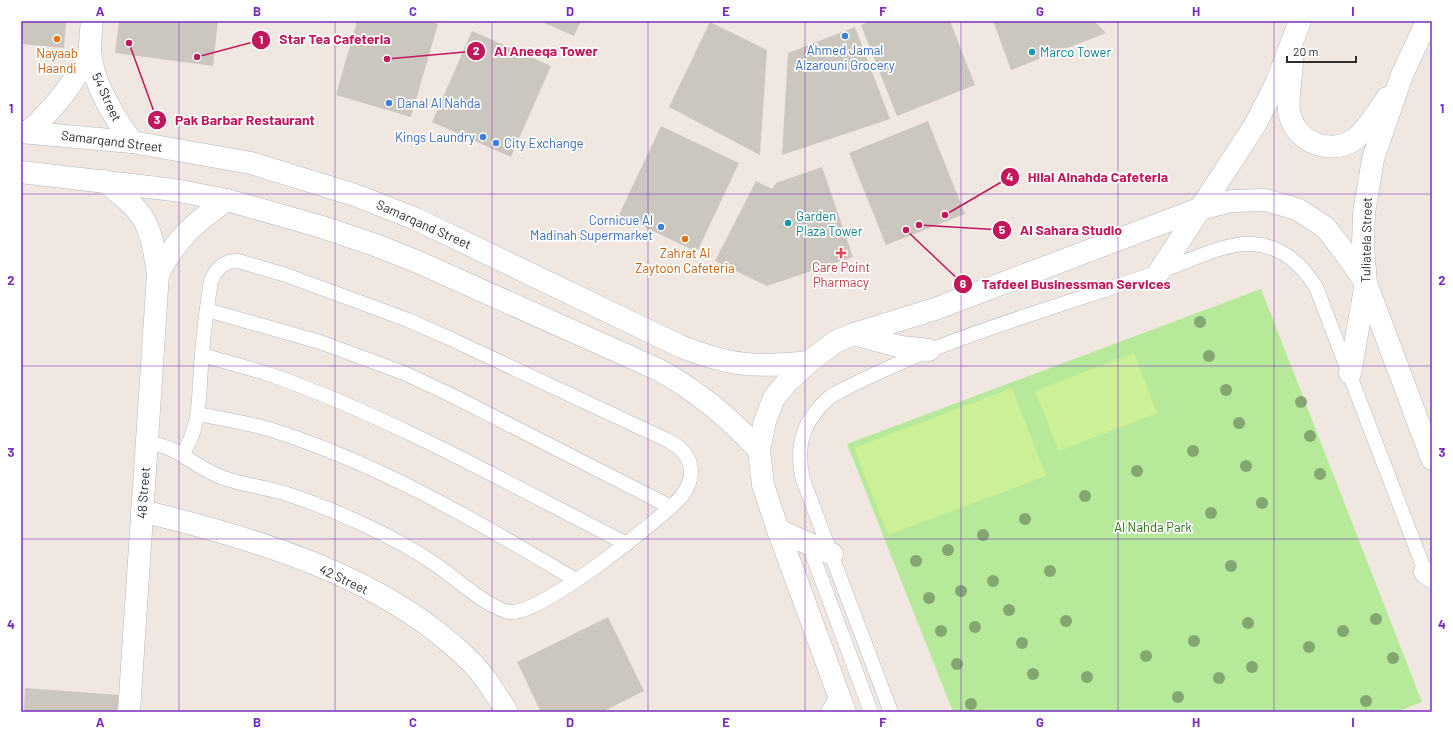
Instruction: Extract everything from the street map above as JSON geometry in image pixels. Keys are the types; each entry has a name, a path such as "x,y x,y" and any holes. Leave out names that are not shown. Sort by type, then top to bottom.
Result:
{"street":[{"name":"54 Street","path":"92,21 90,50 94,70 109,108 132,142"},
{"path":"1159,272 1199,209 1231,164 1255,125 1276,84 1300,21"},
{"name":"Tuliatela Street","path":"1350,373 1366,283 1363,246 1364,213 1373,158 1402,75 1427,21"},
{"path":"1293,42 1289,111 1293,123 1300,133 1309,141 1320,146 1333,147 1355,139 1364,130 1402,75"},
{"name":"54 Street","path":"25,132 58,103 81,69 90,50"},
{"name":"Samarqand Street","path":"25,132 132,142 251,163 383,206 416,219 680,346 709,358 739,364 770,366 809,362"},
{"path":"21,172 174,190 227,200 322,227 378,246 657,369 712,404 759,450"},
{"name":"48 Street","path":"104,181 134,207 147,224 152,241 158,274 129,712"},
{"name":"48 Street","path":"158,274 170,252 185,233 227,200"},
{"path":"837,706 763,485 759,450 765,421 774,398 787,382 809,362 835,342 854,334 935,309 1199,209 1232,201 1265,200 1297,209 1325,228 1346,254 1366,283 1432,458"},
{"path":"854,334 901,347 929,350"},
{"name":"42 Street","path":"142,511 200,525 262,543 358,585 404,609 438,632 469,660 507,712"},
{"path":"778,530 832,554"}],"lane":[{"path":"891,712 803,480 800,464 800,448 803,433 819,406 831,396 929,350 1159,272 1233,245 1253,244 1273,248 1291,257 1305,270 1316,287 1430,578"},
{"path":"146,442 166,447 219,476 286,494 321,507 380,534 433,562 492,607 500,610 519,612 528,609 576,580 627,544 671,507 688,488 691,477 691,466 687,455 679,446 415,323 286,275 238,261 229,262 215,273 211,281 202,355 198,414 194,432 182,455"},
{"path":"207,310 320,342 404,374 464,402 671,507"},
{"path":"202,355 273,376 347,405 422,440 627,544"},
{"path":"198,414 276,431 348,459 453,509 576,580"},
{"path":"808,543 871,712"}],"green space":[{"name":"Al Nahda Park","path":"1261,289 1422,702 1396,712 953,712 847,444"},
{"path":"1134,353 1157,413 1059,451 1035,391"},
{"path":"1012,388 1046,476 888,535 854,448"}],"building":[{"path":"21,21 66,21 64,48 21,44"},
{"path":"119,21 218,21 213,66 115,53"},
{"path":"357,21 428,21 438,24 411,117 336,95"},
{"path":"540,21 581,21 574,36"},
{"path":"871,21 950,21 975,85 897,116 861,25"},
{"name":"Marco Tower","path":"993,21 1094,21 1106,33 1011,70"},
{"path":"710,22 767,50 760,155 669,107"},
{"path":"855,27 890,119 782,155 788,53"},
{"path":"472,31 551,66 511,157 432,122"},
{"path":"928,121 965,214 886,245 849,153"},
{"path":"661,126 739,163 697,252 619,215"},
{"name":"Garden Plaza Tower","path":"822,167 853,257 767,286 715,261 756,181 772,189 776,183"},
{"path":"608,617 644,691 602,712 541,712 517,662"},
{"path":"25,688 119,695 117,712 24,712"}],"place":[{"name":"Ahmed Jamal Alzarouni Grocery","path":"845,36"},
{"name":"Nayaab Haandi","path":"57,39"},
{"name":"Pak Barbar Restaurant","path":"129,43"},
{"name":"Marco Tower","path":"1032,52"},
{"name":"Star Tea Cafeteria","path":"197,57"},
{"name":"Al Aneeqa Tower","path":"387,59"},
{"name":"Danal Al Nahda","path":"389,103"},
{"name":"Kings Laundry","path":"483,137"},
{"name":"City Exchange","path":"496,143"},
{"name":"Hilal Alnahda Cafeteria","path":"945,215"},
{"name":"Garden Plaza Tower","path":"788,223"},
{"name":"Al Sahara Studio","path":"919,225"},
{"name":"Cornicue Al Madinah Supermarket","path":"661,227"},
{"name":"Tafdeel Businessman Services","path":"906,230"},
{"name":"Zahrat Al Zaytoon Cafeteria","path":"685,239"},
{"name":"Care Point Pharmacy","path":"841,253"}]}
